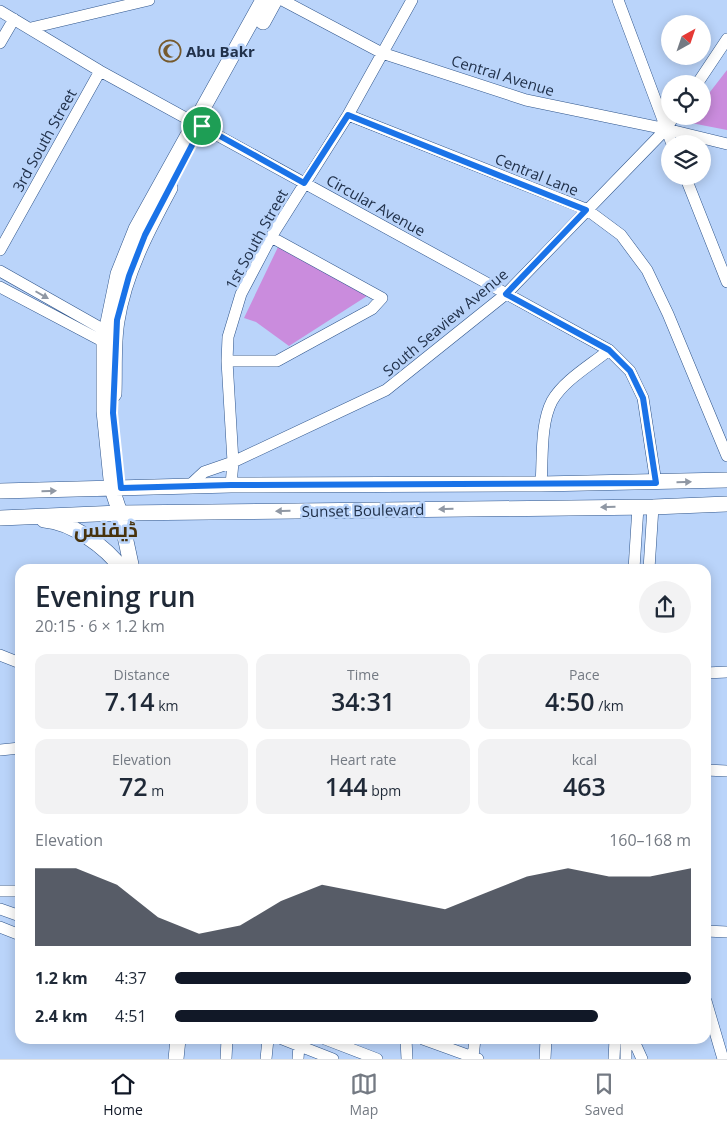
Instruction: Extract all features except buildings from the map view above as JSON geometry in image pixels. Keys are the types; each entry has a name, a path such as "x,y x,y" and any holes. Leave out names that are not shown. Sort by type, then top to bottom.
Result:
{"main road":[{"path":"117,489 113,413 117,320 129,276 145,235 198,124 263,0"},
{"path":"131,564 120,513 104,411 105,337 118,274 136,229 275,0"},
{"name":"Sunset Boulevard","path":"4,490 231,485 656,483 727,480"},
{"name":"Sunset Boulevard","path":"0,518 120,513 653,507 727,504"},
{"path":"16,518 52,521 71,529 93,542 118,564"},
{"path":"176,1059 178,1044"}],"street":[{"path":"31,28 149,0"},
{"name":"Central Avenue","path":"282,0 382,53 526,100 666,129 727,144"},
{"name":"1st South Street","path":"233,462 227,361 228,337 241,294 271,237 348,115 412,0"},
{"path":"618,0 668,135"},
{"name":"Circular Avenue","path":"0,11 100,71 609,350 630,371 643,398 656,483"},
{"path":"0,43 14,19"},
{"path":"702,75 727,40"},
{"name":"3rd South Street","path":"0,250 100,71"},
{"name":"Central Lane","path":"348,115 586,210 621,235 647,270 668,314 727,456"},
{"name":"South Seaview Avenue","path":"189,486 204,472 233,462 386,390 506,294 668,125"},
{"path":"689,185 727,282"},
{"path":"227,361 278,361 372,309 382,298 271,237"},
{"path":"0,271 105,337"},
{"path":"0,287 105,337"},
{"path":"540,484 545,428 553,400 572,379 609,350"},
{"path":"231,485 233,462"},
{"path":"634,564 638,507"},
{"path":"649,564 653,507"},
{"path":"0,654 15,661"},
{"path":"711,673 727,672"},
{"path":"0,750 15,748"},
{"path":"711,770 727,771"},
{"path":"0,891 15,891"},
{"path":"0,909 15,914"},
{"path":"0,927 15,933"},
{"path":"711,930 727,932"},
{"path":"711,1018 723,1059"},
{"path":"226,1059 227,1044"},
{"path":"266,1059 268,1044"},
{"path":"293,1044 333,1059"},
{"path":"344,1044 377,1059"},
{"path":"406,1044 407,1059"},
{"path":"437,1044 476,1058 475,1044"},
{"path":"546,1044 546,1059"},
{"path":"614,1059 615,1044"},
{"path":"626,1044 626,1059"},
{"path":"636,1044 642,1059"},
{"path":"298,1046 298,1059"}],"shaded area":[{"path":"727,70 727,130 701,125 711,125 711,91"},
{"path":"278,247 367,296 289,346 256,322 244,318"}],"place":[{"name":"Abu Bakr","path":"170,51"}],"district":[{"name":"ڈیفنس","path":"106,529"}],"route":[{"path":"348,115 586,210 506,294 609,350 630,371 643,398 656,483 231,485 121,488 113,413 117,320 129,276 145,235 202,126 304,183 348,115"}]}
